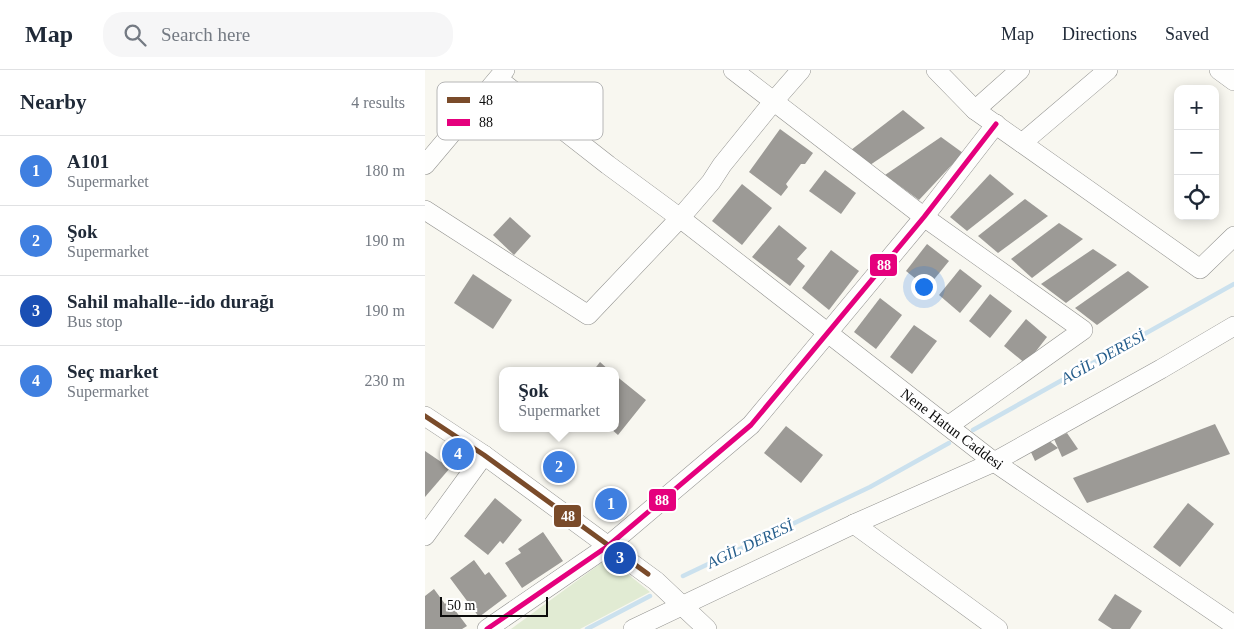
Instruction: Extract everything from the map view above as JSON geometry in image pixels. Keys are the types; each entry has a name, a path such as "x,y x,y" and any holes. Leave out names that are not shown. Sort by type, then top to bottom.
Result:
{"street":[{"path":"733,70 924,217 1083,330 948,426"},
{"path":"425,210 587,315 680,218 801,70"},
{"path":"936,70 975,110 1199,269 1234,236"},
{"path":"975,110 1020,70"},
{"path":"1022,143 1108,70"},
{"path":"1219,70 1234,81"},
{"path":"487,629 608,546 751,426 924,217 996,124"},
{"path":"425,165 446,140"},
{"name":"Nene Hatun Caddesi","path":"578,140 608,166 680,218 994,462 1234,626"},
{"path":"633,629 854,524 994,462 1168,366 1234,326"},
{"path":"425,416 484,455 656,580 680,606 707,629"},
{"path":"425,536 484,455"},
{"path":"854,524 998,629"}],"green space":[{"path":"608,558 650,592 580,629 511,629"}],"building":[{"path":"903,110 925,128 870,165 851,150"},
{"path":"780,129 813,153 805,164 801,164 786,184 788,187 781,196 749,172"},
{"path":"941,137 963,153 919,200 885,175"},
{"path":"825,170 856,193 841,214 809,191"},
{"path":"990,174 1014,194 967,231 950,217"},
{"path":"742,184 772,208 742,245 712,221"},
{"path":"1025,199 1048,216 998,253 978,236"},
{"path":"510,217 531,236 514,255 493,235"},
{"path":"1059,223 1083,239 1032,278 1011,259"},
{"path":"779,225 807,248 797,259 805,266 790,286 752,257"},
{"path":"927,244 949,261 927,288 906,271"},
{"path":"1093,249 1117,265 1066,303 1041,284"},
{"path":"831,250 859,271 829,310 802,288"},
{"path":"960,269 982,286 960,313 939,295"},
{"path":"1128,271 1149,287 1097,325 1075,308"},
{"path":"473,274 512,300 493,329 454,303"},
{"path":"990,294 1012,311 990,338 969,321"},
{"path":"880,298 902,315 876,349 854,332"},
{"path":"1026,319 1047,337 1026,364 1004,346"},
{"path":"914,325 937,341 912,374 890,357"},
{"path":"600,362 606,367 596,367"},
{"path":"619,378 646,400 618,435 615,432 619,432"},
{"path":"1215,424 1230,454 1087,503 1073,478"},
{"path":"786,426 823,455 801,483 764,453"},
{"path":"1067,433 1078,449 1062,457 1054,439"},
{"path":"1047,439 1058,448 1035,461 1030,450"},
{"path":"425,451 450,468 425,497"},
{"path":"495,498 522,520 503,544 500,541 488,555 464,536"},
{"path":"1188,503 1214,524 1180,567 1153,547"},
{"path":"543,532 563,561 522,588 505,563 521,553 518,549"},
{"path":"474,560 485,575 489,572 507,596 479,617 450,578"},
{"path":"434,589 445,604 448,601 467,626 462,629 425,629 425,596"},
{"path":"1115,594 1142,611 1130,629 1112,629 1098,620"}],"waterway":[{"name":"AGİL DERESİ","path":"973,430 1234,284"},
{"name":"AGİL DERESİ","path":"683,576 870,487 949,443"},
{"name":"AGİL DERESİ","path":"587,629 650,596"}],"transit line":[{"name":"88","path":"487,629 608,546 751,425 924,217 996,124"},
{"name":"48","path":"425,416 484,455 648,574"}],"place":[{"name":"Seç market","path":"458,454"},
{"name":"Şok","path":"559,467"},
{"name":"A101","path":"611,504"},
{"name":"Sahil mahalle--ido durağı","path":"620,558"}]}
